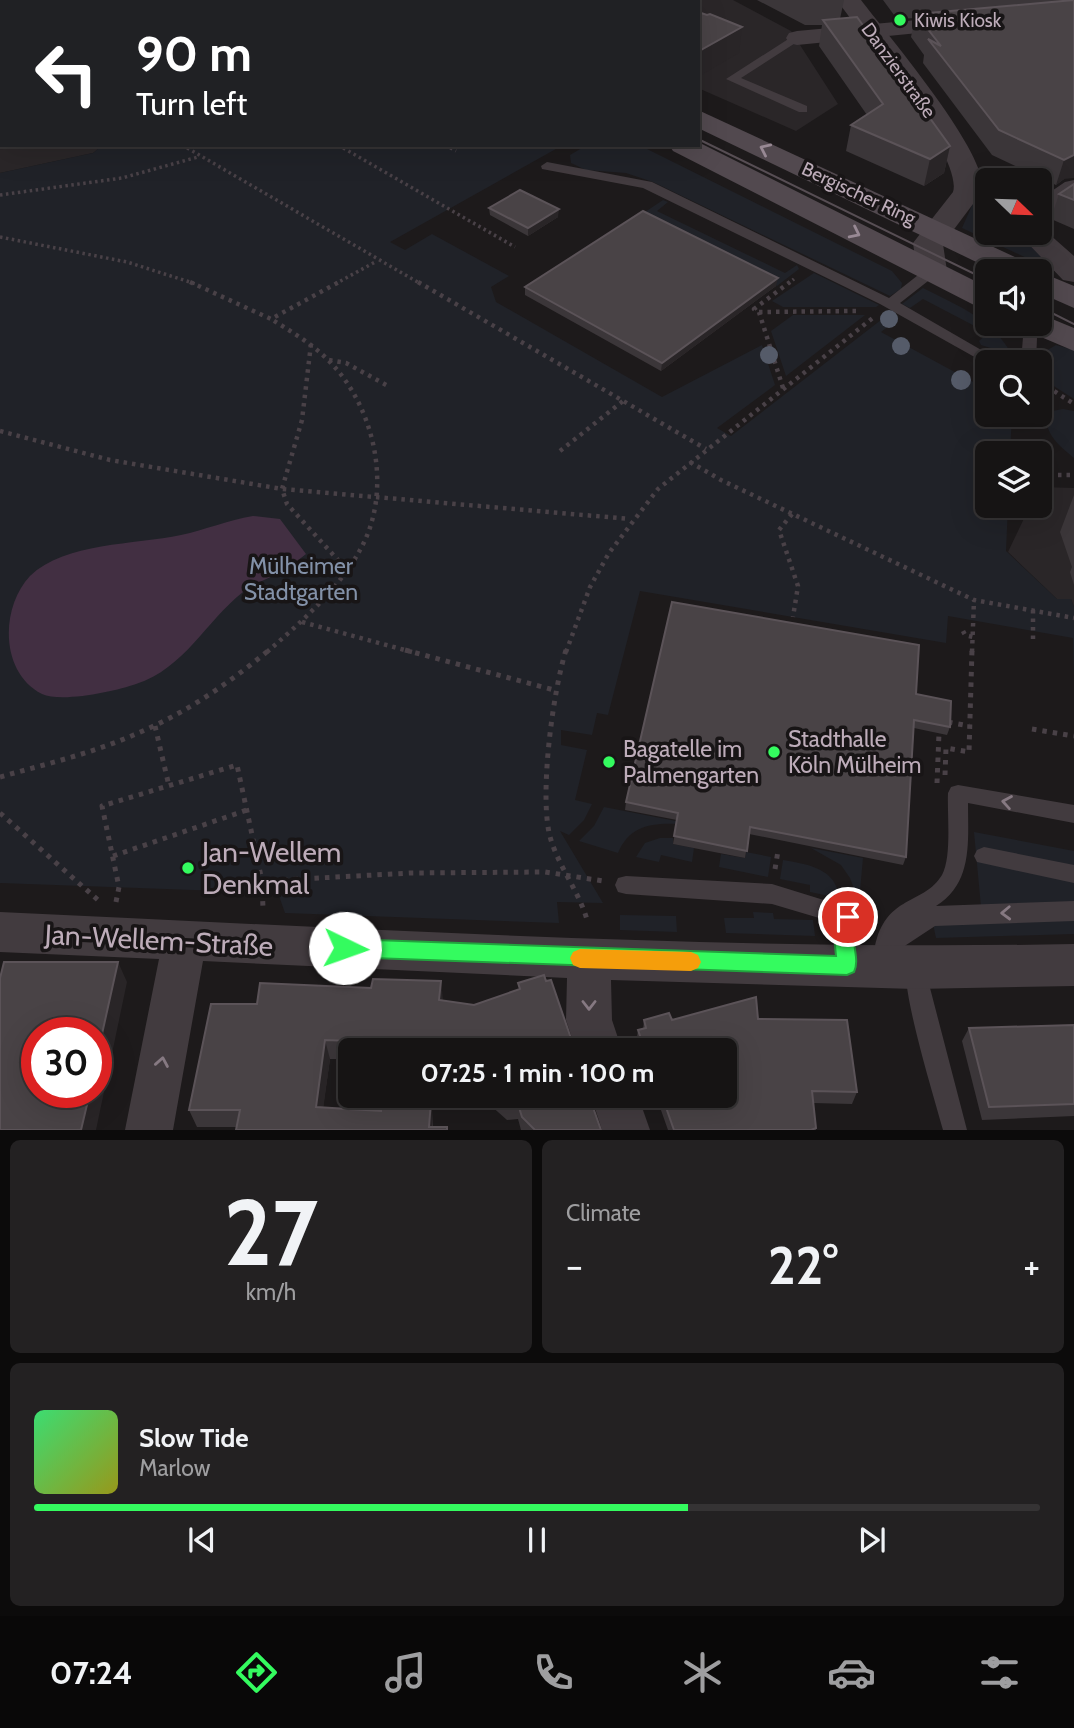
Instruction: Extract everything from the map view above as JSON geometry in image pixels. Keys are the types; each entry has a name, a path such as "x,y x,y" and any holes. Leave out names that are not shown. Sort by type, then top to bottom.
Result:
{"main road":[{"name":"Bergischer Ring","path":"700,119 995,259"},
{"path":"687,147 975,293"},
{"path":"752,178 777,185 825,206 844,202 851,198 855,191"},
{"path":"1052,287 1074,299"},
{"path":"1052,330 1074,341"}],"street":[{"name":"Danzierstraße","path":"849,0 950,139 967,171 969,186 962,199"},
{"path":"797,38 982,21"},
{"name":"Danzierstraße","path":"950,139 968,151 981,168"},
{"path":"1052,203 1074,188"},
{"path":"890,207 921,212 943,208 962,199"},
{"path":"932,271 928,243 962,199"},
{"path":"1045,245 1074,273"},
{"name":"Jan-Wellem-Straße","path":"0,932 110,926 184,942 589,959 1074,965"},
{"path":"149,1129 184,942"},
{"path":"589,959 589,1020 595,1038"},
{"path":"619,1108 626,1129"}],"lane":[{"path":"797,38 732,79 803,109"},
{"path":"547,166 648,185 890,304 975,351"},
{"path":"890,304 932,271"},
{"path":"883,962 893,926 907,909 937,893 950,881 955,858 958,793 1074,814"},
{"path":"984,856 1074,873"},
{"path":"626,885 772,894 848,917 844,936 883,962 922,1006 955,1129"},
{"path":"883,962 932,916 1074,911"}],"path":[{"path":"185,147 706,449"},
{"path":"341,147 515,247"},
{"path":"449,147 456,151"},
{"path":"0,195 122,178 199,156"},
{"path":"0,237 127,262 206,287 271,319 311,344 346,383 369,424 378,463 377,498 365,542 347,570 301,622 237,677 155,726 67,758 0,777"},
{"path":"271,319 378,260"},
{"path":"813,265 754,309 759,312 861,312"},
{"path":"589,959 588,920 548,831 549,735 554,690 577,614 606,556 630,519 658,489 881,311 871,311"},
{"path":"759,312 783,388"},
{"path":"311,344 302,420 282,489 287,504 347,570"},
{"path":"328,360 338,359 357,366 376,383 390,387"},
{"path":"1052,390 1074,404"},
{"path":"560,451 624,401"},
{"path":"0,431 110,460 282,489 630,519"},
{"path":"690,462 792,514 974,600 1074,618"},
{"path":"1052,475 1074,475"},
{"path":"792,514 779,530 798,586 793,617"},
{"path":"944,782 946,748 969,752 974,600"},
{"path":"1033,610 1033,640"},
{"path":"301,622 554,690"},
{"path":"962,631 965,635 973,636"},
{"path":"948,722 970,726"},
{"path":"155,726 169,786"},
{"path":"1032,729 1073,737"},
{"path":"936,789 939,733"},
{"path":"110,926 120,887 102,806 237,765 262,881 263,945"},
{"path":"113,856 247,810"},
{"path":"0,813 110,926"},
{"path":"777,859 778,850"},
{"path":"262,881 411,873 545,872 626,885"}],"shaded area":[{"path":"700,0 733,0 791,31 838,104 796,131 700,89"},
{"path":"0,147 100,147 93,153 0,173"},
{"path":"1052,487 1074,488 1074,607 1071,599 1057,599 1008,552 1024,518 1052,518"},
{"path":"253,516 280,519 306,554 243,592 181,656 153,677 103,693 62,697 42,694 28,684 18,671 9,639 13,605 30,576 45,565 62,557 101,546 181,535"}],"green space":[{"name":"Mülheimer Stadtgarten","path":"100,147 559,147 390,242 405,250 432,234 509,276 491,287 496,302 662,397 762,345 775,385 717,428 731,436 890,313 899,318 881,332 975,383 975,427 1011,427 1011,441 975,441 975,518 1007,518 1006,551 1057,599 1071,599 1074,607 1074,679 1073,638 948,616 946,643 640,591 608,715 597,713 592,735 561,730 561,745 587,750 575,800 592,804 584,820 569,835 560,831 603,903 557,902 559,923 285,913 278,893 0,883 0,173 93,153"},
{"path":"584,147 643,147 892,271 902,283 901,289 890,296 653,182 626,173 586,170 571,163 570,155"},
{"path":"663,200 668,202 657,211 785,273 797,265 799,269 777,286 685,240 645,212"},
{"path":"973,203 975,203 975,234 962,228"},
{"path":"999,245 1031,245 1045,259 1029,259"},
{"path":"814,273 879,305 783,307 772,301"},
{"path":"923,288 975,316 975,326 923,299 910,308 902,304"},
{"path":"793,315 865,315 786,376 771,331"},
{"path":"985,336 998,336 1009,350 996,350 981,345 979,341"},
{"path":"1056,345 1074,350 1074,399 1052,385 1052,350 1048,350"},
{"path":"1052,411 1074,411 1074,458 1055,440 1049,430 1048,427 1052,427"},
{"path":"604,807 676,821 676,824 657,824 641,828 628,837 618,853 579,841 594,826"},
{"path":"974,832 1074,851 1074,903 981,907"},
{"path":"660,838 673,838 673,844 694,848 692,862 661,855 659,862 636,857 645,843"},
{"path":"811,848 863,858 859,902 850,878 841,865"},
{"path":"746,852 771,857 768,877 719,867 721,854 745,858"},
{"path":"783,860 819,869 833,880 839,898 810,892 810,885 780,879"},
{"path":"753,912 773,913 774,919 813,920 815,936 726,933 724,918 754,918"},
{"path":"620,915 676,916 677,932 620,930"},
{"path":"1074,918 1074,934 936,938 933,924"}],"building":[{"path":"1074,0 1074,155 1064,160 999,130 928,39 941,46 916,14"},
{"path":"700,13 742,27 700,50"},
{"path":"857,17 950,146 930,159 851,125 883,104 823,20"},
{"path":"1074,184 1074,200 1059,194"},
{"path":"520,190 559,209 528,228 489,208"},
{"path":"643,211 778,278 662,363 525,287"},
{"name":"Stadthalle Köln Mülheim","path":"672,602 919,645 916,694 951,701 950,727 914,720 906,857 750,827 747,851 674,836 678,813 626,802"},
{"path":"4,962 118,962 106,1017 21,1017 21,1108 86,1108 81,1130 0,1130 0,978"},
{"path":"544,975 546,981 551,980 571,1038 325,1040 316,1107 381,1111 381,1108 430,1108 429,1127 447,1127 447,1130 236,1130 240,1110 189,1110 211,1004 257,1004 260,983 371,988 373,979 441,981 439,1000 474,1005 520,989 518,983"},
{"path":"756,997 758,1019 847,1020 857,1092 812,1091 816,1128 811,1130 674,1130 666,1108 737,1108 737,1038 641,1038 638,1030 646,1028 644,1020 669,1013 672,1020"},
{"path":"1074,1025 1074,1104 989,1107 969,1028"},
{"path":"519,1108 593,1108 601,1130 535,1130 522,1117"}],"tram line":[{"path":"700,140 975,274"},
{"path":"1052,313 1074,324"}],"slow traffic":[{"path":"580,958 691,962"}],"place":[{"name":"Kiwis Kiosk","path":"900,20"},
{"name":"Stadthalle Köln Mülheim","path":"774,752"},
{"name":"Bagatelle im Palmengarten","path":"609,762"},
{"name":"Jan-Wellem Denkmal","path":"188,868"}],"route":[{"path":"345,948 589,959 847,966 844,936 848,917"}]}
